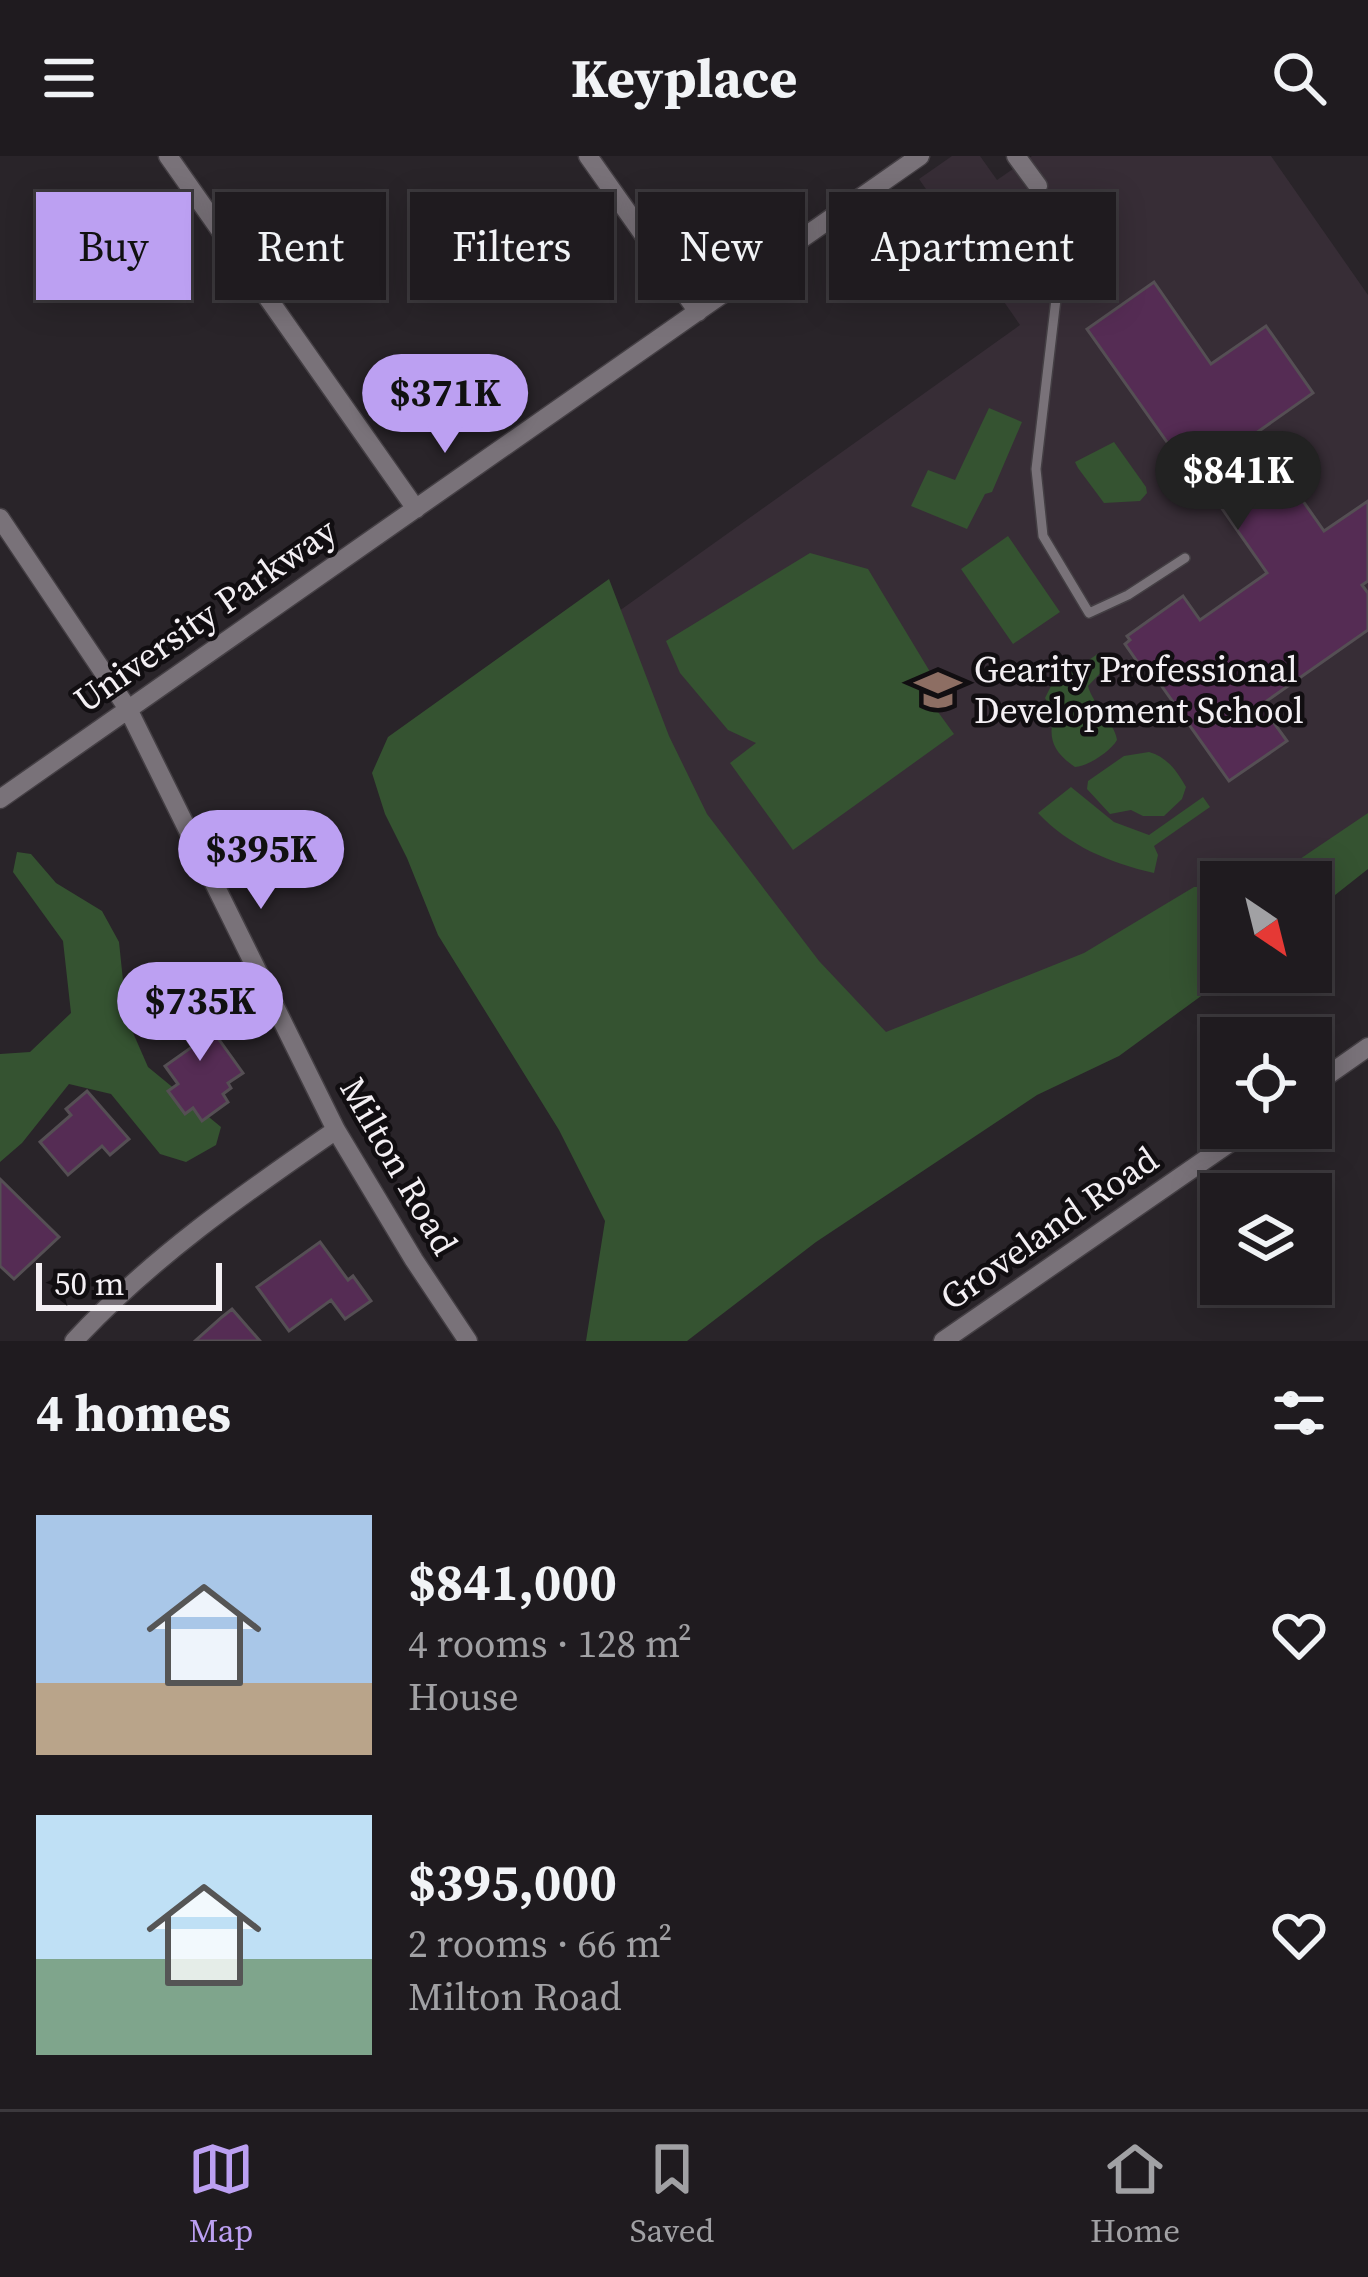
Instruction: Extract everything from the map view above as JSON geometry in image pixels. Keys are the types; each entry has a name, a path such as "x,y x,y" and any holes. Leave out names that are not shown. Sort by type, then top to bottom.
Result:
{"street":[{"path":"168,156 416,509"},
{"path":"588,156 698,312"},
{"name":"University Parkway","path":"0,799 920,156"},
{"path":"1016,156 1038,186"},
{"name":"Milton Road","path":"0,518 128,709 336,1130 468,1341"},
{"path":"1332,1072 1368,1047"},
{"path":"74,1341 177,1243 336,1130"},
{"name":"Groveland Road","path":"944,1341 1221,1149"}],"lane":[{"path":"1056,300 1036,469 1043,536 1089,613 1128,596 1185,558"}],"shaded area":[{"name":"Gearity Professional Development School","path":"952,156 980,156 997,180 1032,156 1271,156 1368,295 1368,827 1320,861 1200,861 1200,946 701,1299 396,770 1020,325 1003,300 1116,300 1116,192 928,192 919,179"}],"green space":[{"path":"989,408 1022,422 992,492 985,494 967,529 911,506 928,470 955,480"},
{"path":"1114,442 1146,487 1140,501 1104,503 1075,462"},
{"path":"1008,536 1060,612 1013,644 961,569"},
{"path":"810,553 868,569 935,680 925,694 954,734 793,850 730,763 756,743 728,730 680,673 666,641"},
{"path":"609,579 669,736 707,814 819,961 886,1032 1084,953 1194,887 1200,887 1200,993 1205,993 1119,1056 1037,1095 816,1242 687,1341 586,1341 605,1221 559,1130 438,935 372,773 388,737"},
{"path":"1099,653 1109,664 1088,686 1117,740 1098,758 1075,767 1054,744 1054,714 1045,698 1051,686"},
{"path":"1149,752 1179,775 1186,787 1182,799 1164,816 1143,816 1131,810 1110,814 1087,789 1088,781 1124,756"},
{"path":"1071,787 1114,822 1149,835 1203,797 1210,807 1154,846 1158,855 1154,873 1091,852 1038,813"},
{"path":"1368,813 1368,869 1332,897 1332,861 1297,861"},
{"path":"17,852 31,854 56,883 102,911 119,942 127,1019 148,1067 221,1127 216,1145 186,1162 160,1154 111,1094 69,1084 22,1143 0,1162 0,1054 30,1052 71,1013 63,941 13,872"}],"building":[{"path":"1154,282 1211,364 1266,326 1313,393 1232,450 1248,474 1272,457 1324,531 1368,501 1368,581 1362,585 1368,593 1368,630 1261,705 1287,741 1229,781 1146,664 1141,667 1125,644 1130,640 1127,636 1183,596 1200,620 1267,573 1216,500 1219,497 1212,487 1203,493 1087,329"},
{"path":"187,995 243,1073 228,1083 231,1088 223,1094 228,1102 202,1121 193,1108 185,1114 168,1091 178,1084 165,1066 192,1047 166,1010"},
{"path":"87,1091 129,1139 110,1155 102,1146 68,1175 40,1142 71,1115 66,1109"},
{"path":"0,1179 59,1237 14,1279 0,1266"},
{"path":"320,1242 348,1280 353,1276 371,1301 345,1319 331,1300 289,1331 257,1287"},
{"path":"232,1309 260,1341 195,1341 222,1317"}],"place":[{"name":"Gearity Professional Development School","path":"938,690"}]}
